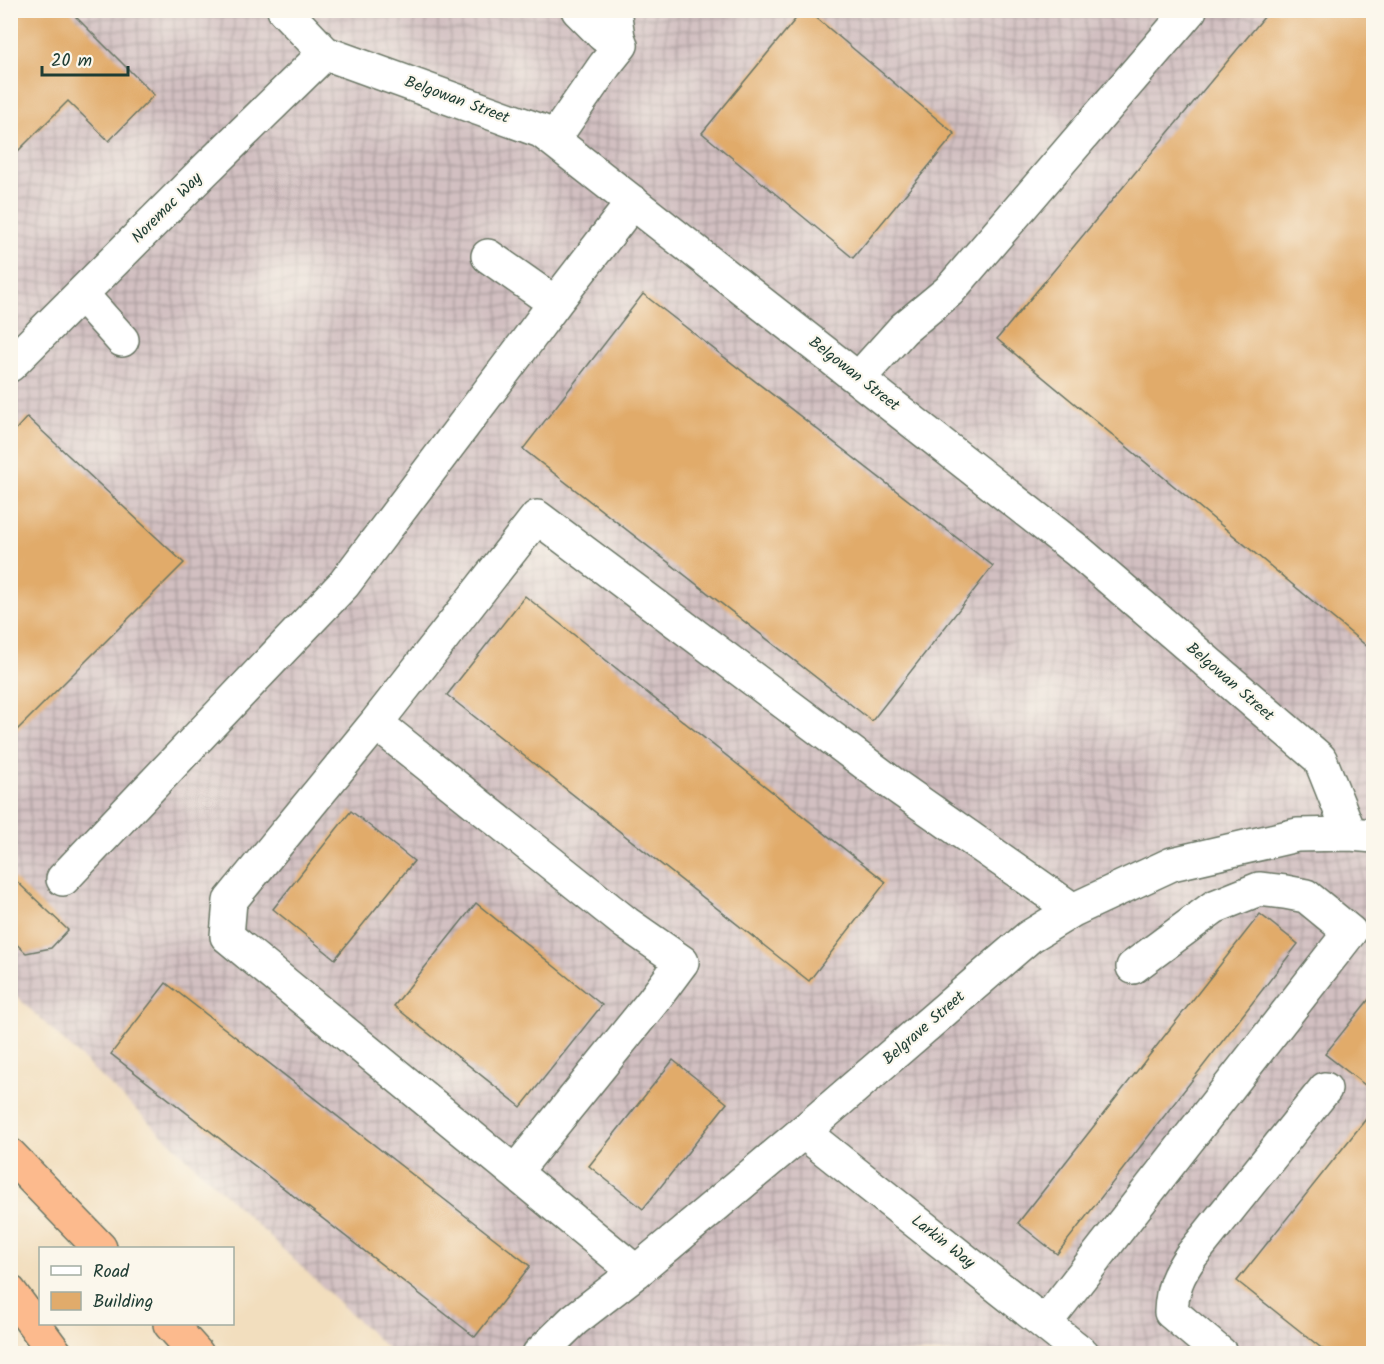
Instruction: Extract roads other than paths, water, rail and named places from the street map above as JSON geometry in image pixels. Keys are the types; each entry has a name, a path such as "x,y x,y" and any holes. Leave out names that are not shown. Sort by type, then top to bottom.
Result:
{"highway":[{"path":"10,1155 99,1247"},
{"path":"10,1292 56,1353"},
{"path":"172,1325 198,1353"}],"street":[{"name":"Belgowan Street","path":"284,10 325,53 542,131 554,140 1078,550 1320,759 1362,835"},
{"path":"554,140 621,45 612,24 603,35 578,10"},
{"path":"859,378 903,329 949,291 1190,10"},
{"name":"Noremac Way","path":"10,365 325,53"},
{"path":"63,879 344,584 633,202"},
{"path":"488,256 555,303"},
{"path":"81,294 122,340"},
{"path":"636,1272 227,936 230,901 376,723 537,517 884,777 1073,910"},
{"path":"376,723 626,923 682,962 515,1172"},
{"name":"Belgrave Street","path":"539,1353 574,1320 636,1272 1029,937 1073,910 1172,864 1297,835 1362,835"},
{"path":"1045,1323 1350,932 1306,896 1258,889 1214,907 1133,967"},
{"path":"1221,1353 1171,1312 1172,1296 1178,1276 1191,1256 1325,1089"},
{"name":"Larkin Way","path":"802,1132 1083,1353"}]}
